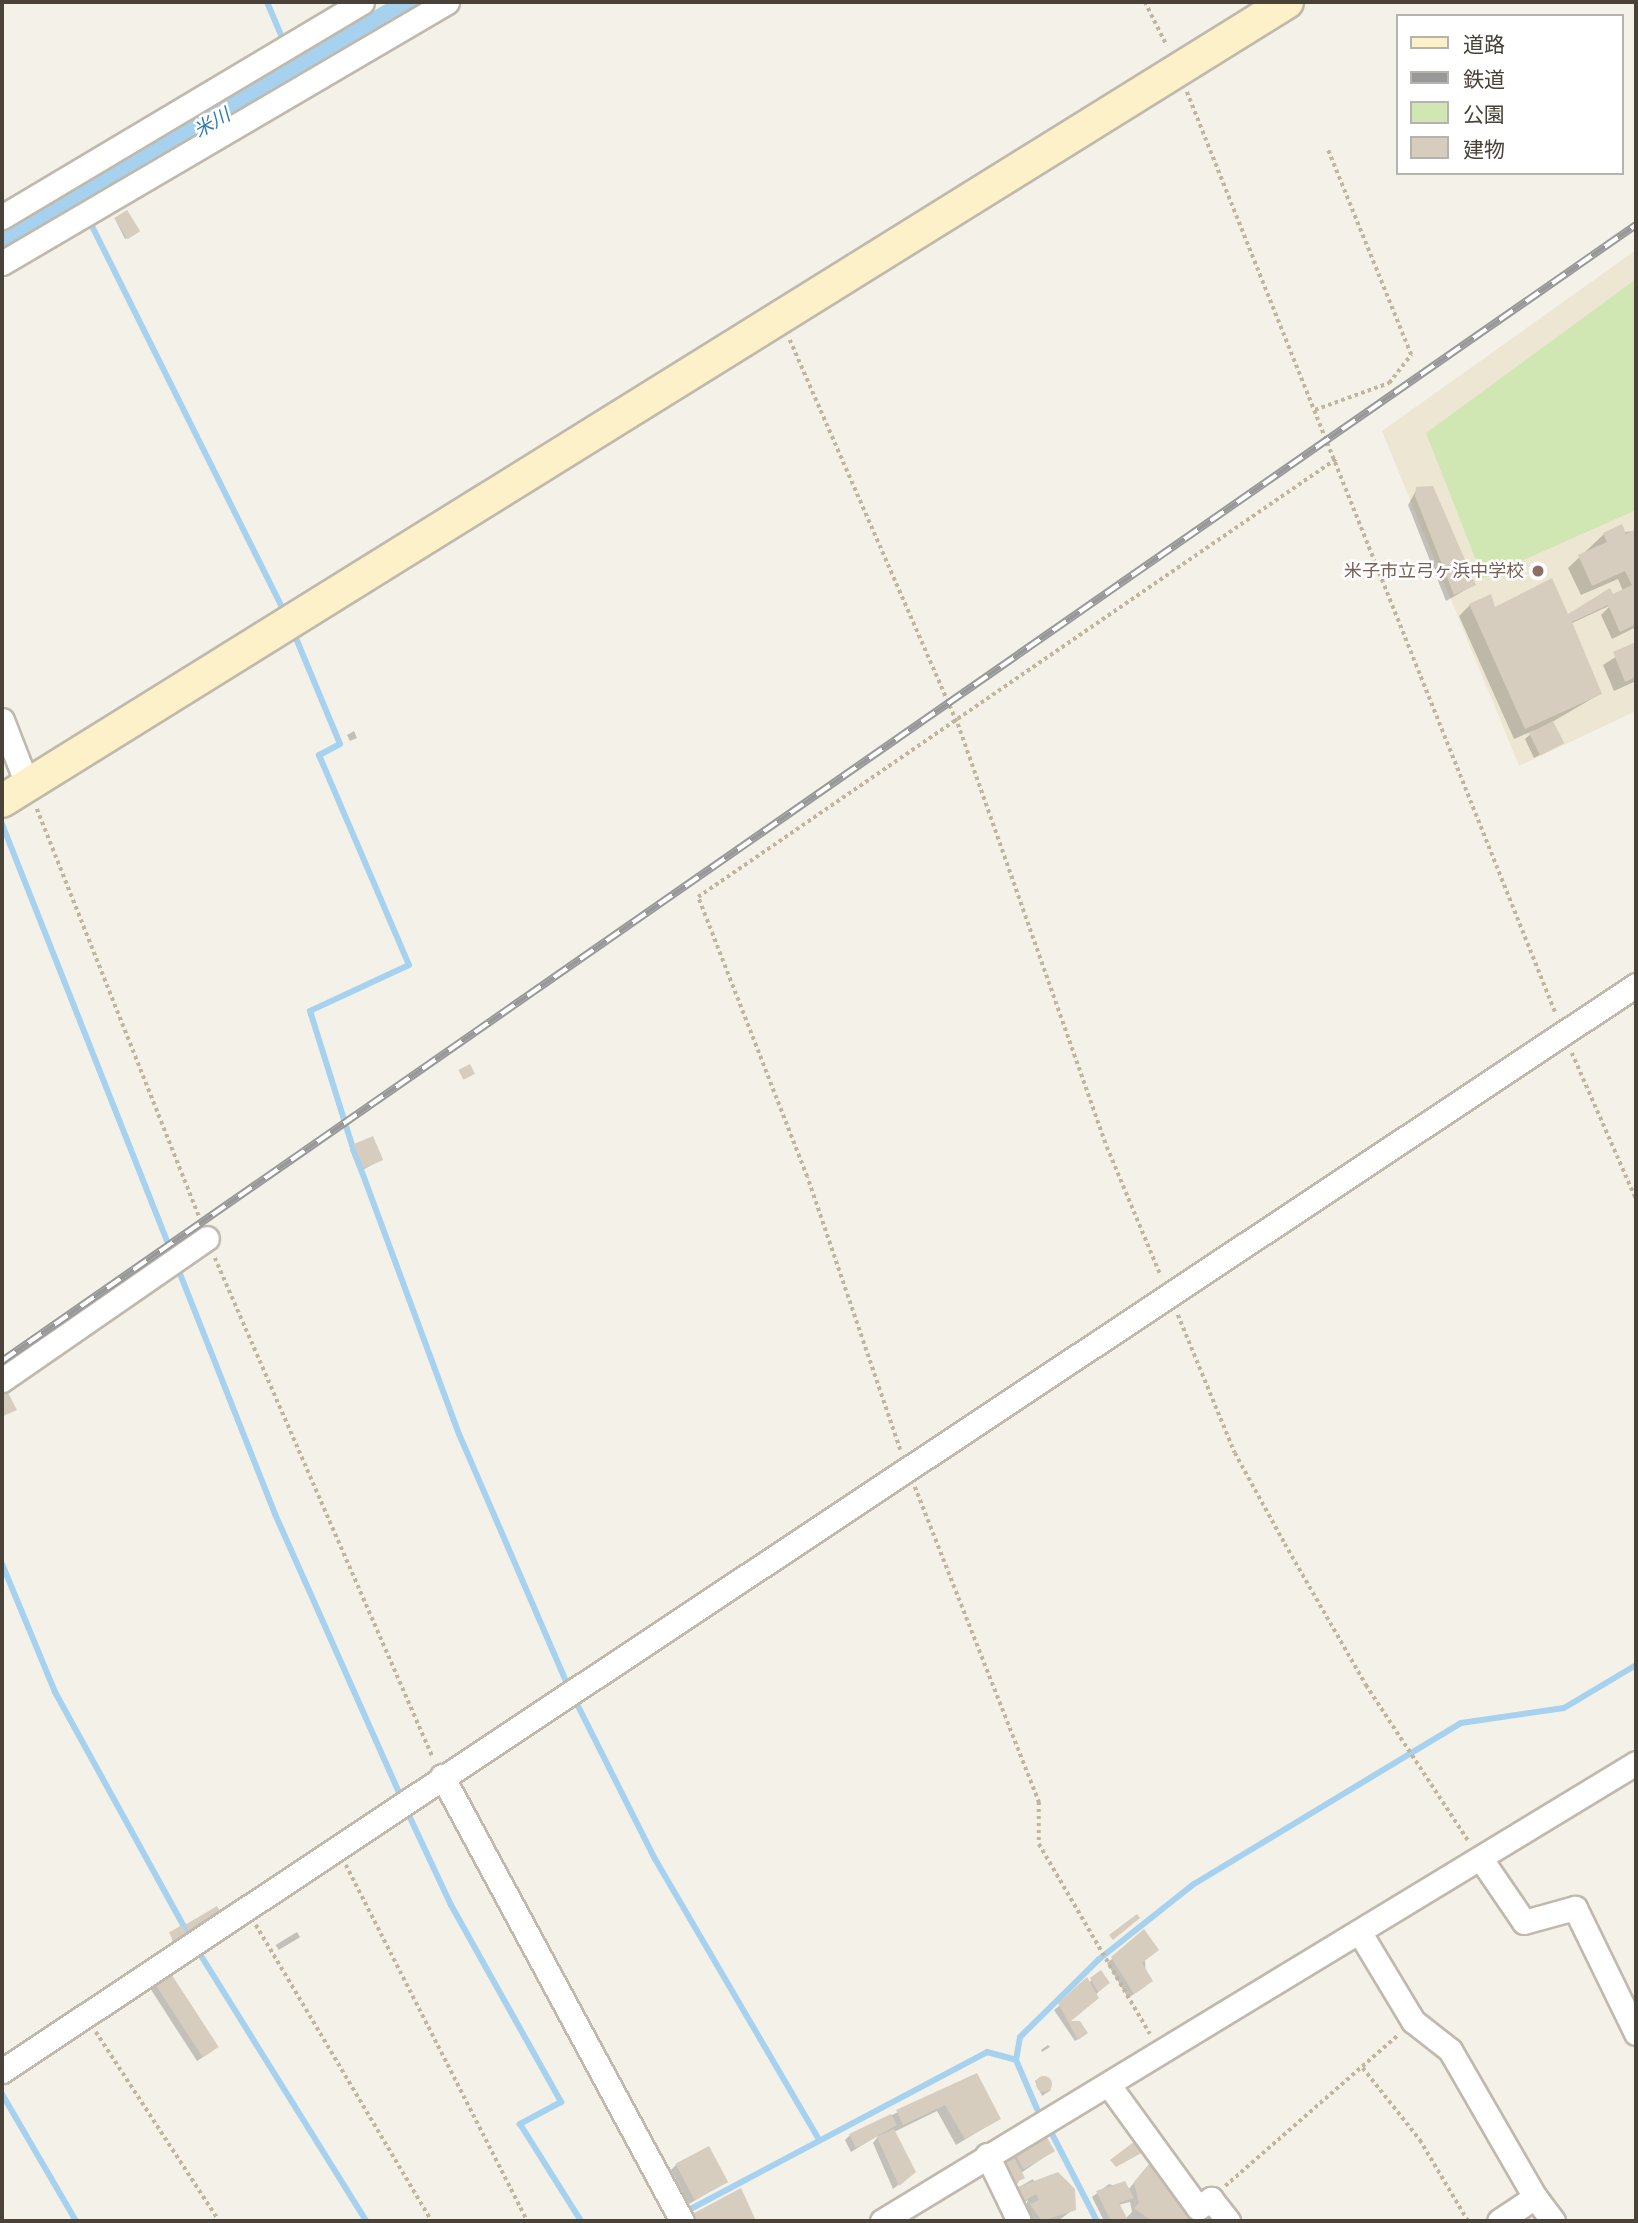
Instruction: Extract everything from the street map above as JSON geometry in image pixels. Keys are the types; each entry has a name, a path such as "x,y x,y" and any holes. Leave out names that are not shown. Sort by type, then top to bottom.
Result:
{"street":[{"path":"2,263 95,188 362,2"},
{"path":"2,217 95,188 447,2"},
{"path":"2,720 14,793 1287,2"},
{"path":"2,2071 442,1776 908,1470 1636,985"},
{"path":"2,1380 207,1238"},
{"path":"882,2221 1636,1763"},
{"path":"442,1776 682,2221"},
{"path":"1481,1859 1524,1922 1575,1908 1636,2033"},
{"path":"1360,1933 1413,2021 1450,2050 1535,2197 1553,2221"},
{"path":"1108,2084 1198,2208 1210,2199 1228,2221"},
{"path":"987,2155 1019,2221"},
{"path":"1499,2221 1535,2197"}],"path":[{"path":"1145,2 1178,70 1564,1032 1636,1199"},
{"path":"1315,410 1389,383 1411,355 1327,148"},
{"path":"780,319 958,724 1107,1147 1235,1453 1366,1685 1481,1859"},
{"path":"1161,2052 1039,1844 1039,1802 856,1335 807,1177 698,897 834,800 958,724 1336,459"},
{"path":"14,793 207,1238 350,1580 442,1776"},
{"path":"338,1847 527,2221"},
{"path":"246,1909 432,2221"},
{"path":"81,2019 94,2028 219,2221"},
{"path":"1210,2199 1363,2068 1413,2021"},
{"path":"1363,2068 1420,2140 1468,2221"}],"shaded area":[{"name":"米子市立弓ヶ浜中学校","path":"1636,250 1636,711 1519,766 1382,431"}],"green space":[{"path":"1636,279 1636,510 1483,578 1426,433"}],"building":[{"path":"127,210 140,231 128,239 114,218"},
{"path":"1433,486 1476,585 1454,595 1415,496 1416,487"},
{"path":"1622,524 1626,534 1636,529 1636,624 1620,632 1608,605 1572,622 1602,694 1525,729 1469,604 1491,594 1495,607 1552,578 1568,614 1610,588 1613,594 1632,585 1625,571 1592,586 1578,555 1607,542 1603,533"},
{"path":"1636,642 1636,677 1625,682 1613,652"},
{"path":"1553,721 1564,743 1540,756 1529,733"},
{"path":"470,1064 475,1074 463,1080 458,1070"},
{"path":"373,1136 383,1160 364,1168 354,1144"},
{"path":"7,1391 17,1410 3,1416 2,1393"},
{"path":"217,1906 223,1916 191,1935 185,1925"},
{"path":"1137,1914 1140,1918 1113,1940 1109,1935"},
{"path":"182,1925 190,1939 177,1946 169,1932"},
{"path":"1144,1929 1159,1950 1142,1963 1153,1981 1134,1994 1111,1957"},
{"path":"168,1969 219,2047 203,2057 152,1979"},
{"path":"1101,1970 1110,1983 1098,1992 1090,1978"},
{"path":"1087,1977 1099,1998 1071,2021 1080,2021 1088,2033 1078,2040 1058,2003"},
{"path":"977,2073 1001,2119 965,2139 945,2105 903,2125 896,2110"},
{"path":"1044,2076 1050,2078 1050,2090 1044,2092 1038,2090 1036,2084 1038,2078"},
{"path":"891,2114 897,2125 856,2148 849,2134"},
{"path":"894,2129 916,2172 899,2186 877,2137"},
{"path":"1045,2134 1055,2151 1024,2169 1014,2152"},
{"path":"1139,2138 1147,2150 1116,2167 1110,2160"},
{"path":"709,2146 728,2182 695,2200 675,2164"},
{"path":"1014,2157 1025,2178 1007,2187 999,2162"},
{"path":"1154,2158 1199,2215 1191,2221 1152,2221 1134,2208 1139,2203 1134,2182"},
{"path":"1058,2172 1075,2189 1076,2210 1042,2221 1030,2204 1039,2200 1036,2194 1019,2204 1013,2189"},
{"path":"1125,2181 1134,2198 1119,2203 1128,2220 1111,2221 1096,2191"},
{"path":"741,2188 756,2221 687,2221 685,2218"}],"waterway":[{"path":"267,2 284,42"},
{"name":"米川","path":"2,244 423,2"},
{"path":"288,52 297,73"},
{"path":"79,200 286,615"},
{"path":"293,631 340,744 319,755 409,965 310,1011 352,1145 459,1434 569,1688"},
{"path":"2,824 275,1514 402,1799"},
{"path":"2,1564 55,1692 190,1938 366,2221"},
{"path":"1037,2109 1016,2060 1020,2037 1098,1960 1194,1884 1461,1723 1564,1708 1636,1665"},
{"path":"574,1698 655,1859 819,2140"},
{"path":"406,1809 451,1905 561,2102 520,2124 581,2221"},
{"path":"668,2221 987,2052 1016,2060"},
{"path":"2,2094 76,2221"},
{"path":"1051,2132 1097,2221"}],"railway":[{"path":"2,1361 1636,225"}],"place":[{"name":"米子市立弓ヶ浜中学校","path":"1538,571"}]}
